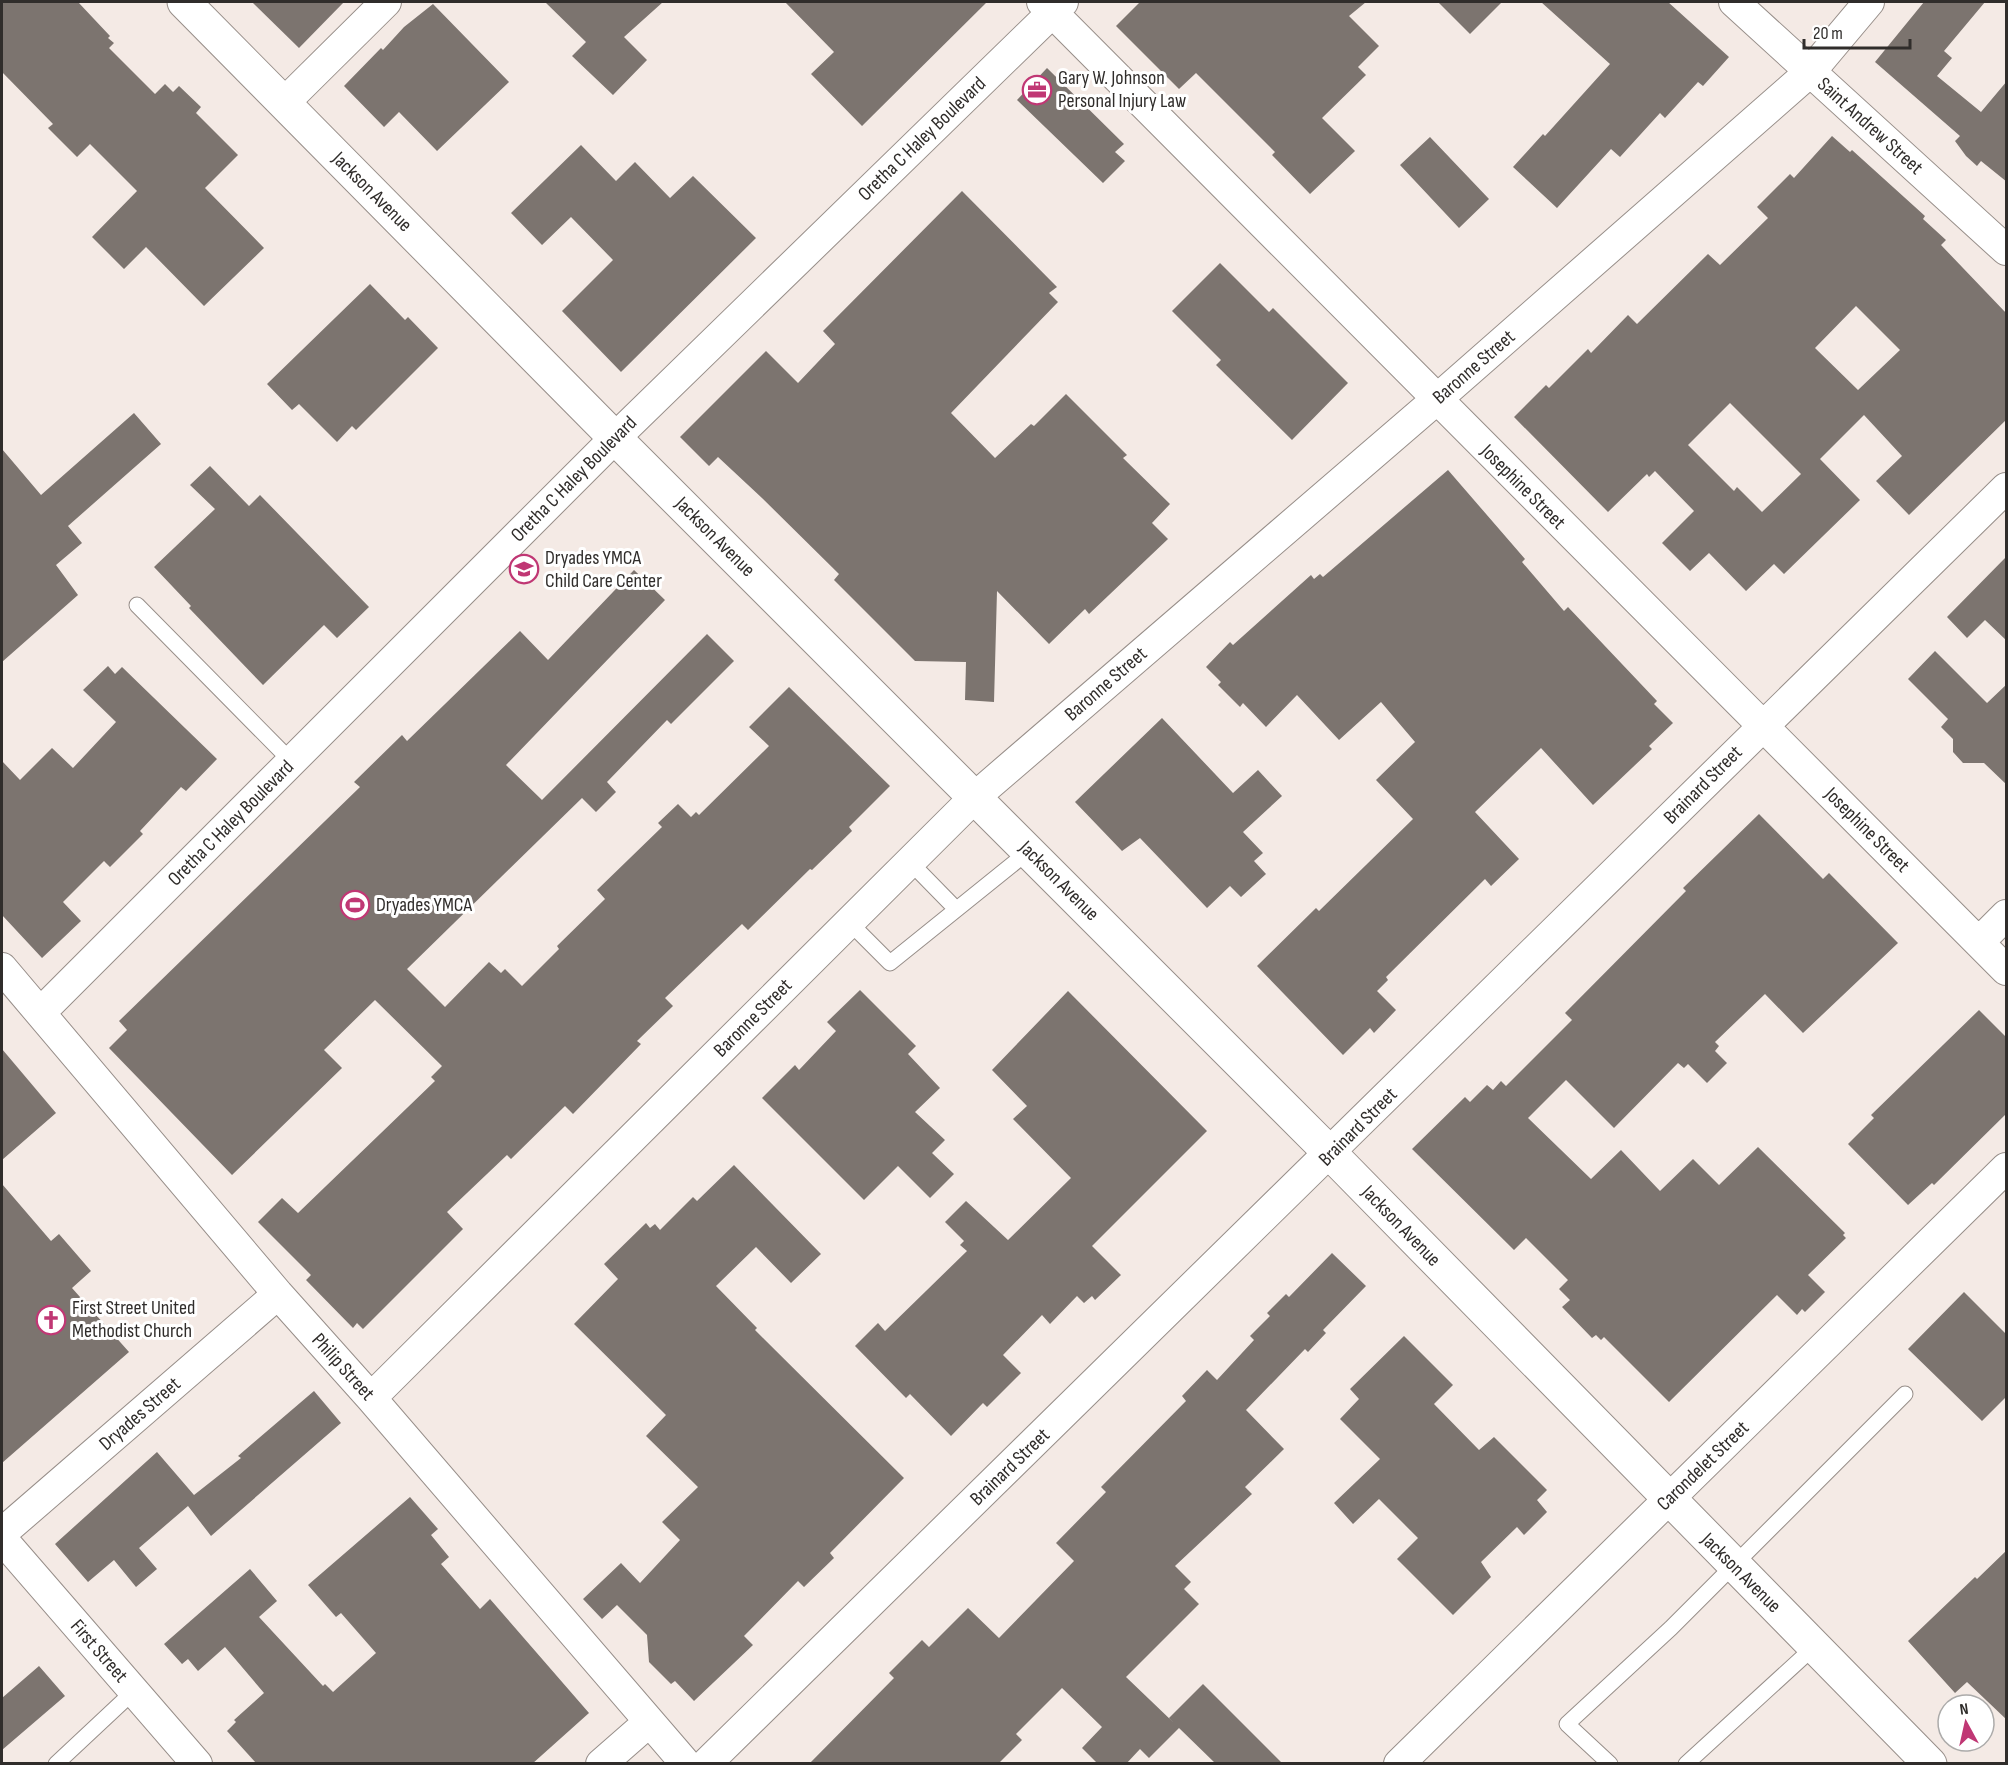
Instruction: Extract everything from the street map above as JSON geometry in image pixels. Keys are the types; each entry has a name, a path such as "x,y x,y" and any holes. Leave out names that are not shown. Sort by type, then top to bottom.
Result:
{"street":[{"name":"Jackson Avenue","path":"184,2 615,438 1330,1154 1930,1764"},
{"path":"284,103 386,2"},
{"name":"Saint Andrew Street","path":"1734,2 2007,250"},
{"name":"Baronne Street","path":"371,1398 975,797 1437,400 1810,71 1869,2"},
{"name":"Josephine Street","path":"1052,5 1437,400 2007,970"},
{"name":"Oretha C Haley Boulevard","path":"40,1013 1052,5"},
{"name":"Brainard Street","path":"706,1764 2007,488"},
{"path":"1979,942 2007,915"},
{"name":"Philip Street","path":"2,968 278,1294 371,1398 686,1764"},
{"name":"Carondelet Street","path":"1399,1764 2007,1168"},
{"name":"Dryades Street","path":"2,1533 278,1294"},
{"name":"First Street","path":"2,1539 197,1764"},
{"path":"601,1764 649,1722"}],"lane":[{"path":"137,605 292,762"},
{"path":"849,921 890,963 1029,851"},
{"path":"910,862 956,909"},
{"path":"1610,1764 1567,1724 1671,1628 1905,1394"},
{"path":"1686,1764 1814,1647"},
{"path":"56,1764 134,1691"}],"building":[{"path":"2,2 78,2 110,36 108,38 114,43 109,48 155,94 165,84 173,92 179,86 201,107 196,113 238,155 205,188 264,248 204,306 146,247 124,269 92,237 137,191 90,144 77,157 48,128 53,124 2,72"},
{"path":"252,2 344,2 299,48"},
{"path":"545,2 663,2 624,37 647,60 613,95 572,56 586,42"},
{"path":"785,2 987,2 862,126 811,74 834,52"},
{"path":"1140,2 1366,2 1349,16 1379,46 1358,67 1366,75 1322,118 1355,151 1310,194 1272,155 1275,152 1196,73 1179,89 1116,26"},
{"path":"1438,2 1502,2 1470,34"},
{"path":"1541,2 1668,2 1729,57 1703,86 1698,82 1665,118 1660,113 1620,157 1611,149 1557,208 1513,167 1543,134 1545,136 1610,64"},
{"path":"1924,2 1985,2 1944,51 1952,58 1937,76 1981,112 2007,81 2007,182 1981,161 1977,166 1966,156 1955,141 1960,136 1875,62"},
{"path":"433,4 509,82 437,151 399,112 384,127 344,86 381,48 383,50 404,27"},
{"path":"1047,68 1124,144 1115,152 1125,161 1103,183 1017,100"},
{"path":"1832,136 1850,152 1852,150 1925,216 1923,219 1946,240 1941,245 2007,314 2007,419 1909,515 1876,481 1902,456 1864,415 1820,459 1860,500 1784,574 1774,564 1746,591 1709,553 1690,571 1662,543 1694,511 1655,471 1649,477 1647,474 1608,512 1514,417 1546,385 1549,388 1588,349 1591,353 1628,315 1637,324 1708,254 1720,265 1768,218 1757,207 1790,174 1794,178","holes":["1856,306 1900,350 1858,390 1815,348","1730,403 1801,474 1762,512 1737,487 1734,491 1688,445"]},
{"path":"1430,137 1489,199 1459,228 1400,165"},
{"path":"581,145 616,181 635,162 670,198 693,176 756,238 621,372 562,311 613,260 571,217 542,245 511,213"},
{"path":"962,191 1057,287 1049,293 1058,302 951,413 995,458 1031,424 1034,426 1066,394 1127,455 1123,458 1170,504 1152,523 1168,539 1089,614 1085,609 1049,644 997,591 994,702 965,700 966,662 915,661 834,580 839,574 762,498 718,457 709,466 680,437 766,351 798,383 835,344 823,331"},
{"path":"1220,263 1269,312 1273,308 1348,383 1292,440 1216,365 1221,360 1172,311"},
{"path":"370,284 405,320 408,317 438,348 356,430 352,426 337,442 299,404 292,410 267,384"},
{"path":"134,413 161,444 68,526 82,543 56,565 78,595 2,662 2,449 41,495"},
{"path":"210,466 249,506 260,495 369,607 337,638 324,625 263,685 189,608 191,606 154,567 215,509 190,485"},
{"path":"1448,470 1525,559 1522,562 1564,611 1568,607 1657,701 1654,704 1673,723 1649,746 1652,749 1593,805 1541,748 1475,812 1519,859 1491,886 1485,879 1386,977 1388,980 1377,991 1396,1010 1374,1033 1370,1028 1343,1055 1257,966 1316,908 1319,911 1413,819 1376,780 1415,742 1381,702 1339,740 1297,695 1266,727 1243,703 1240,707 1218,685 1221,682 1206,667 1230,642 1233,645 1311,575 1314,579 1320,574 1323,577"},
{"path":"2007,556 2007,641 1985,620 1967,638 1947,617"},
{"path":"634,570 665,600 506,765 542,800 707,634 734,661 671,724 667,720 607,782 616,792 596,812 582,798 407,969 445,1007 489,962 501,973 505,969 522,986 559,949 557,946 605,899 597,890 662,827 658,823 678,804 691,817 696,812 699,815 769,746 749,727 789,687 890,786 849,827 852,831 812,870 810,869 748,930 742,924 665,998 673,1006 637,1041 641,1044 573,1114 565,1106 511,1159 507,1155 447,1212 463,1229 363,1329 357,1323 353,1328 306,1280 311,1275 258,1222 282,1198 298,1213 435,1081 431,1077 442,1066 375,1000 324,1050 342,1068 232,1175 109,1048 127,1030 119,1021 360,787 354,782 402,735 407,741 520,631 548,660"},
{"path":"1935,651 1987,703 2007,684 2007,785 1984,763 1963,763 1953,752 1953,739 1941,727 1948,719 1908,679"},
{"path":"108,666 115,674 122,667 217,759 186,791 181,787 140,831 143,834 110,867 104,861 63,902 81,921 42,958 2,915 2,761 20,780 52,748 73,768 116,722 83,690"},
{"path":"1162,718 1233,793 1258,770 1282,796 1243,832 1263,853 1254,861 1266,874 1241,897 1230,886 1207,908 1140,838 1122,851 1075,802"},
{"path":"1759,814 1823,879 1829,873 1898,943 1803,1033 1765,994 1715,1042 1719,1046 1715,1051 1727,1063 1707,1083 1688,1064 1684,1068 1678,1063 1614,1128 1566,1080 1528,1118 1591,1179 1621,1150 1660,1191 1693,1159 1719,1185 1758,1147 1845,1233 1843,1235 1846,1238 1808,1275 1825,1292 1805,1312 1802,1309 1797,1315 1777,1295 1669,1402 1604,1337 1601,1340 1596,1335 1592,1338 1562,1307 1570,1300 1559,1289 1568,1280 1526,1238 1514,1250 1412,1149 1465,1097 1470,1102 1487,1085 1493,1090 1501,1081 1506,1086 1572,1020 1565,1013 1686,891 1683,888"},
{"path":"860,990 916,1046 908,1054 940,1088 915,1112 945,1140 932,1153 954,1174 930,1198 898,1166 864,1200 762,1098 795,1065 799,1070 836,1031 827,1022"},
{"path":"1068,991 1207,1131 1092,1246 1121,1275 1095,1300 1092,1296 1084,1303 1077,1296 1050,1324 1042,1315 1003,1355 1021,1373 987,1407 983,1403 951,1436 910,1394 906,1398 855,1346 878,1323 885,1331 967,1251 960,1245 964,1241 945,1222 966,1201 1008,1240 1071,1178 1013,1119 1027,1106 992,1070"},
{"path":"1979,1010 2007,1038 2007,1113 1934,1185 1932,1183 1908,1205 1848,1144 1874,1118 1871,1115"},
{"path":"2,1049 56,1113 2,1160"},
{"path":"734,1165 821,1254 791,1283 756,1247 716,1286 757,1328 755,1330 904,1478 830,1553 834,1558 804,1587 798,1581 744,1636 753,1645 694,1701 675,1681 671,1684 649,1662 647,1635 617,1605 602,1619 583,1599 621,1563 640,1583 680,1540 662,1522 698,1487 646,1436 666,1415 574,1324 618,1279 604,1264 646,1223 650,1228 655,1224 660,1230 693,1197 697,1201"},
{"name":"First Street United Methodist Church","path":"2,1184 51,1241 59,1234 91,1271 72,1288 129,1352 2,1463"},
{"path":"1332,1253 1366,1286 1323,1330 1326,1333 1308,1352 1305,1349 1246,1410 1284,1449 1245,1487 1252,1494 1175,1566 1191,1582 1184,1589 1199,1604 1126,1677 1173,1722 1169,1718 1203,1684 1283,1764 1216,1764 1179,1728 1149,1758 1140,1749 1126,1764 1098,1764 1082,1748 1102,1727 1062,1688 1016,1734 1022,1740 998,1764 809,1764 894,1678 889,1673 922,1640 929,1647 968,1608 999,1638 1074,1561 1056,1543 1106,1492 1101,1487 1186,1401 1182,1396 1207,1370 1217,1380 1254,1340 1250,1336 1270,1316 1267,1313 1286,1294 1289,1297"},
{"path":"1964,1292 2007,1335 2007,1396 1982,1421 1908,1349"},
{"path":"1404,1336 1453,1385 1434,1404 1479,1450 1494,1437 1547,1490 1537,1500 1547,1512 1524,1535 1517,1527 1481,1562 1491,1577 1453,1615 1397,1559 1418,1538 1379,1499 1353,1524 1334,1503 1380,1459 1340,1419 1359,1399 1350,1389"},
{"path":"314,1391 341,1423 211,1536 188,1506 139,1548 157,1569 136,1587 114,1560 88,1582 55,1544 157,1452 194,1495 241,1458 238,1456"},
{"path":"410,1497 438,1529 431,1535 449,1557 441,1564 480,1609 490,1599 589,1713 532,1764 257,1764 227,1731 236,1722 234,1720 264,1693 225,1647 198,1671 188,1659 182,1664 164,1644 250,1569 277,1601 259,1617 323,1686 325,1684 333,1692 376,1653 341,1613 336,1617 308,1585"},
{"path":"2007,1550 2007,1720 1996,1710 1996,1693 1979,1693 1967,1682 1955,1693 1908,1641 1975,1577 1977,1579"},
{"path":"39,1666 65,1696 2,1750 2,1698"}],"place":[{"name":"Gary W. Johnson Personal Injury Law","path":"1037,90"},
{"name":"Dryades YMCA Child Care Center","path":"524,569"},
{"name":"Dryades YMCA","path":"355,905"},
{"name":"First Street United Methodist Church","path":"51,1320"}]}
